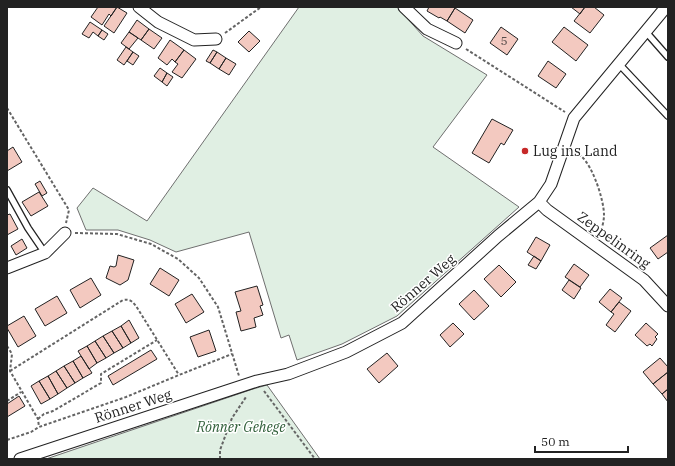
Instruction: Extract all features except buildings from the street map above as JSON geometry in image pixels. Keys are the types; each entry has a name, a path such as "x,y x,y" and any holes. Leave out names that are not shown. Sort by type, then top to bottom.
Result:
{"street":[{"path":"139,7 158,22 194,40 216,39"},
{"path":"404,7 427,28 456,43"},
{"name":"Rönner Weg","path":"20,459 246,389 257,381 288,374 346,352 402,323 498,236 539,202 551,184 574,118 666,7"},
{"name":"Zeppelinring","path":"539,202 547,210 644,280 668,306"},
{"path":"7,268 45,252 65,233"}],"lane":[{"path":"646,32 668,57"},
{"path":"619,64 668,116"},
{"path":"8,190 28,228 45,252"}],"path":[{"path":"216,39 260,7"},
{"path":"456,43 574,118"},
{"path":"7,108 68,210 65,233 117,234 151,244 178,259 199,278 218,307 232,354 246,389 232,418 220,450 220,459"},
{"path":"564,147 582,157 592,171 600,192 604,214 602,229 595,244"},
{"path":"10,371 123,300 129,299 133,302 179,375"},
{"path":"38,419 44,414 53,412 101,383 101,374 157,340"},
{"path":"7,346 12,354 10,371 38,419 39,427"},
{"path":"7,440 31,432 39,427 126,397 232,354"},
{"path":"263,389 315,459"},
{"path":"7,401 22,392"}],"green space":[{"path":"299,7 397,7 423,36 487,75 433,147 519,207 397,316 342,344 297,360 289,335 281,338 249,232 176,252 150,240 118,230 86,230 77,208 93,188 147,221"},
{"name":"Rönner Gehege","path":"267,385 320,459 46,459 253,389"}],"place":[{"name":"Lug ins Land","path":"525,151"}]}
